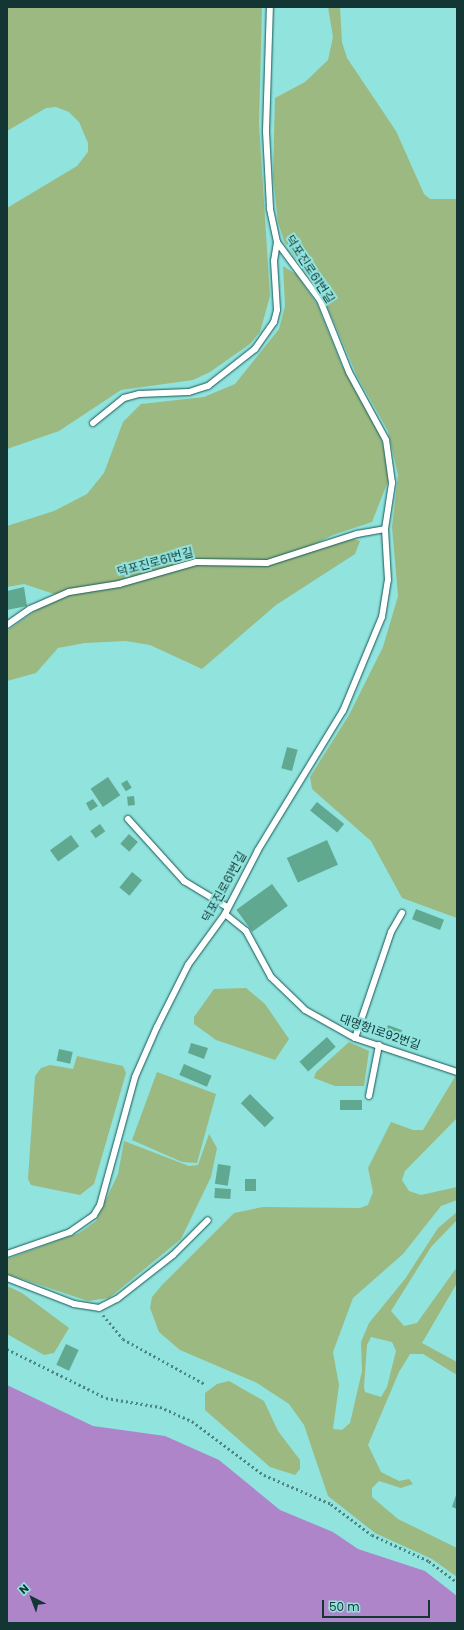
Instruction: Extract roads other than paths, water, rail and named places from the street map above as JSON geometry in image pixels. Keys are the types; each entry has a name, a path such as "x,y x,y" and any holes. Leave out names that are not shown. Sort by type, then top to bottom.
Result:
{"lane":[{"name":"덕포진로61번길","path":"7,1254 70,1232 94,1215 100,1205 135,1077 188,965 225,914 227,907 343,711 376,639 388,580 385,529 392,470 381,428 349,372 320,300 277,242 266,169 270,7"},
{"path":"93,423 124,398 139,394 189,392 208,386 255,349 274,322 277,310 274,261 277,242"},
{"name":"덕포진로61번길","path":"7,625 30,609 69,592 119,584 196,562 267,563 351,535 385,529"},
{"path":"128,819 184,881 227,907"},
{"path":"355,1038 391,932 402,913"},
{"name":"대명항1로92번길","path":"225,914 246,931 271,977 291,1000 355,1038 457,1072"},
{"path":"369,1096 378,1045"},
{"path":"7,1278 74,1304 99,1308 117,1299 173,1255 208,1220"}]}
